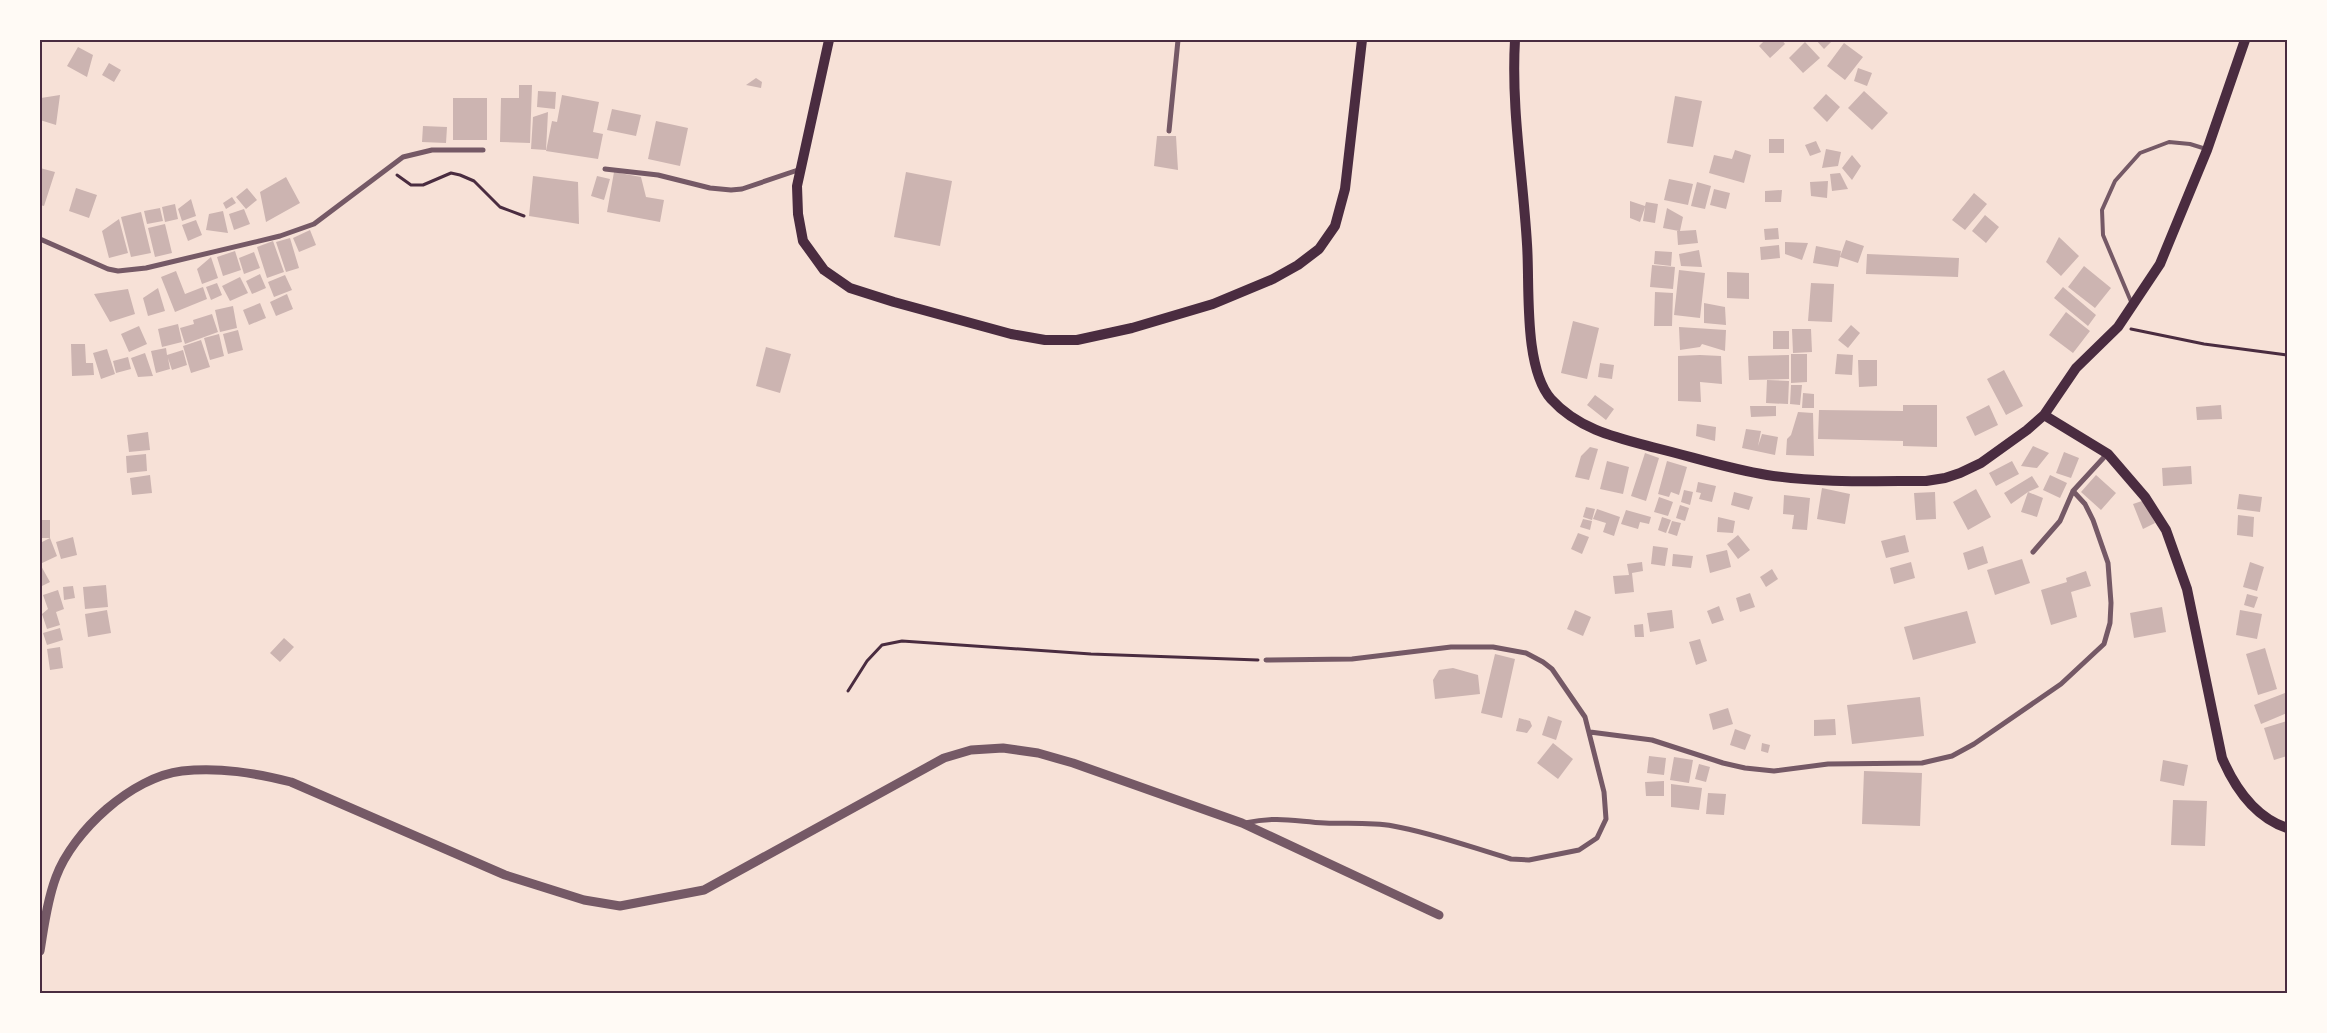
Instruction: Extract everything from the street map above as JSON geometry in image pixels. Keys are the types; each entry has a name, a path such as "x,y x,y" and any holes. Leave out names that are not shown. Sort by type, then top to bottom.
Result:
{"main road":[{"path":"829,40 797,186 798,214 803,241 824,270 850,288 950,318 1011,334 1045,340 1077,340 1132,328 1212,304 1273,279 1298,265 1319,249 1335,226 1345,189 1362,40"},
{"path":"1515,40 1513,75 1527,244 1531,336 1540,378 1550,398 1568,414 1588,427 1612,436 1738,469 1802,479 1906,481 1945,478 1960,473 1981,463 2027,430 2044,415 2076,368 2118,327 2160,264 2207,150 2245,40"},
{"path":"2044,415 2108,454 2145,497 2166,530 2187,589 2222,758 2232,782 2242,796 2257,810 2287,828"}],"street":[{"path":"1169,132 1178,40"},
{"path":"40,239 108,269 118,271 146,268 280,236 314,224 403,157 432,150 483,150"},
{"path":"605,169 658,175 710,188 731,190 742,189 801,169"},
{"path":"2034,552 2060,520 2073,491 2108,454"},
{"path":"1590,732 1652,740 1723,763 1745,768 1774,771 1828,764 1922,763 1952,756 1974,744 2061,684 2104,644 2110,623 2112,603 2108,563 2093,520 2085,504 2073,491"},
{"path":"1242,823 1268,818 1394,826 1511,859 1529,860 1579,850 1596,838 1606,819 1604,792 1586,718 1552,669 1526,652 1492,647 1451,647 1352,659 1266,660"},
{"path":"40,952 44,922 56,877 77,840 107,807 148,782 180,771 219,769 256,773 291,782 505,875 584,900 620,906 704,890 936,762 971,750 1003,748 1038,753 1157,792 1242,823 1439,915"}],"lane":[{"path":"2133,306 2103,235 2102,210 2115,181 2140,153 2169,142 2190,144 2207,150"}],"path":[{"path":"387,168 411,185 423,185 451,173 460,176 474,181 500,207 524,216"},
{"path":"2118,327 2204,344 2287,355"},
{"path":"848,690 867,661 882,645 902,641 1091,654 1266,660"}],"building":[{"path":"1765,40 1782,40 1785,44 1770,58 1759,46"},
{"path":"1816,40 1833,40 1824,49"},
{"path":"1805,42 1820,58 1803,73 1789,58"},
{"path":"1844,43 1863,57 1845,80 1827,66"},
{"path":"78,47 93,55 87,77 67,66"},
{"path":"109,63 121,70 114,82 102,75"},
{"path":"1858,68 1872,73 1867,86 1854,81"},
{"path":"756,78 762,82 761,88 746,85"},
{"path":"519,85 532,85 530,143 500,142 501,98 519,98"},
{"path":"538,91 556,92 555,109 537,107"},
{"path":"1864,91 1888,113 1872,130 1848,108"},
{"path":"1826,94 1840,107 1827,122 1813,108"},
{"path":"60,95 56,125 40,120 41,98"},
{"path":"562,95 599,102 593,132 603,134 598,159 546,151 552,121 557,122"},
{"path":"1675,96 1702,101 1693,147 1667,143"},
{"path":"453,98 487,98 487,140 453,140"},
{"path":"612,109 641,115 636,136 607,130"},
{"path":"548,112 546,150 531,149 533,117"},
{"path":"656,121 688,128 680,166 648,159"},
{"path":"423,126 447,127 446,143 422,142"},
{"path":"1157,136 1176,136 1178,170 1154,166"},
{"path":"1769,139 1784,139 1784,153 1769,153"},
{"path":"1816,141 1821,152 1810,156 1805,145"},
{"path":"1826,149 1841,152 1838,166 1822,168"},
{"path":"1735,150 1751,155 1744,183 1709,173 1714,155 1732,159"},
{"path":"1852,155 1861,166 1852,180 1842,168"},
{"path":"40,168 55,172 44,206 40,205"},
{"path":"614,172 641,177 646,197 664,200 660,222 607,212"},
{"path":"906,172 952,181 940,246 894,237"},
{"path":"1840,173 1848,189 1832,191 1830,174"},
{"path":"533,176 578,182 579,224 529,216"},
{"path":"597,176 610,179 604,200 591,196"},
{"path":"286,177 300,203 266,222 260,192"},
{"path":"1669,179 1693,184 1688,205 1664,200"},
{"path":"1828,181 1827,198 1811,196 1810,182"},
{"path":"1697,182 1711,186 1705,209 1691,206"},
{"path":"76,188 97,195 89,218 69,211"},
{"path":"247,188 257,200 246,209 236,197"},
{"path":"1714,189 1730,193 1726,209 1710,205"},
{"path":"1782,190 1781,202 1765,202 1765,191"},
{"path":"1974,193 1987,204 1965,230 1952,220"},
{"path":"232,197 236,203 226,209 223,203"},
{"path":"191,199 196,216 182,221 178,209"},
{"path":"1630,201 1645,206 1646,202 1658,204 1655,223 1643,221 1645,207 1640,222 1630,218"},
{"path":"175,204 178,219 165,222 162,207"},
{"path":"160,208 163,221 147,224 144,211"},
{"path":"1667,208 1683,217 1680,231 1696,230 1698,243 1678,245 1677,231 1679,231 1663,228"},
{"path":"244,209 250,224 234,230 229,214"},
{"path":"223,211 228,233 206,230 209,214"},
{"path":"141,212 151,253 131,257 121,217"},
{"path":"1985,215 1999,227 1986,243 1972,231"},
{"path":"119,219 128,253 109,258 102,231"},
{"path":"196,220 202,235 188,241 182,225"},
{"path":"165,224 172,253 155,257 148,228"},
{"path":"1778,228 1779,239 1765,240 1764,229"},
{"path":"310,230 316,245 299,252 293,238"},
{"path":"2059,237 2079,256 2061,276 2046,262"},
{"path":"290,238 299,268 286,272 276,242"},
{"path":"1846,240 1864,246 1858,263 1840,257"},
{"path":"273,241 284,272 267,278 257,247"},
{"path":"1785,242 1808,243 1802,260 1785,254"},
{"path":"1779,245 1780,258 1761,260 1760,247"},
{"path":"1816,246 1841,251 1838,267 1813,263"},
{"path":"1699,250 1702,267 1681,266 1679,254"},
{"path":"235,251 241,270 223,276 217,257"},
{"path":"1655,251 1672,252 1671,266 1654,264"},
{"path":"254,252 260,268 244,274 239,258"},
{"path":"1867,254 1959,258 1958,277 1866,274"},
{"path":"211,257 218,278 202,284 197,269"},
{"path":"1652,265 1675,267 1673,289 1650,287"},
{"path":"2084,266 2111,288 2095,308 2068,287"},
{"path":"1679,270 1705,273 1700,318 1674,315"},
{"path":"176,271 185,294 203,287 207,299 175,312 161,277"},
{"path":"1727,272 1749,273 1749,299 1727,298"},
{"path":"260,274 266,288 252,294 246,281"},
{"path":"285,275 292,290 274,297 268,282"},
{"path":"240,277 248,293 230,301 222,286"},
{"path":"217,283 222,295 211,300 206,287"},
{"path":"1811,283 1834,284 1832,322 1808,321"},
{"path":"2063,287 2096,315 2088,326 2054,298"},
{"path":"158,288 165,311 148,316 143,298"},
{"path":"128,289 135,314 110,322 94,294"},
{"path":"1655,292 1673,293 1672,326 1654,326"},
{"path":"287,294 293,309 276,316 270,302"},
{"path":"260,303 266,318 249,325 243,310"},
{"path":"1704,303 1725,307 1726,325 1704,323"},
{"path":"233,306 237,328 220,332 215,310"},
{"path":"2066,312 2090,331 2073,353 2049,335"},
{"path":"212,314 218,332 185,344 180,328 194,324 193,320"},
{"path":"1573,321 1599,328 1587,379 1561,373"},
{"path":"178,324 182,342 162,347 158,329"},
{"path":"1851,325 1860,333 1848,348 1838,340"},
{"path":"139,326 147,344 129,352 121,334"},
{"path":"1679,327 1726,330 1725,351 1702,344 1700,347 1680,350"},
{"path":"1792,329 1811,329 1812,352 1793,353"},
{"path":"238,330 243,350 228,354 223,334"},
{"path":"1773,331 1789,331 1789,349 1773,349"},
{"path":"219,334 224,356 210,360 204,338"},
{"path":"201,340 210,367 191,373 183,346"},
{"path":"71,344 85,344 86,363 93,363 94,375 72,376"},
{"path":"766,347 791,354 780,393 756,386"},
{"path":"166,348 167,355 183,350 187,365 172,370 168,358 170,369 156,373 151,351"},
{"path":"107,349 115,374 101,379 93,353"},
{"path":"145,353 153,376 138,377 131,358"},
{"path":"1791,354 1807,354 1807,382 1791,383"},
{"path":"1837,354 1853,355 1852,375 1835,374"},
{"path":"1789,355 1789,379 1749,380 1748,356"},
{"path":"1678,356 1721,356 1722,384 1700,382 1701,402 1678,401"},
{"path":"128,357 131,369 116,373 113,361"},
{"path":"1858,360 1877,360 1877,386 1859,387"},
{"path":"1600,363 1614,365 1612,379 1598,377"},
{"path":"2004,370 2023,406 2006,415 1987,379"},
{"path":"1767,380 1789,381 1788,404 1766,403"},
{"path":"1791,385 1802,385 1800,405 1790,404"},
{"path":"1803,393 1814,394 1814,408 1802,408"},
{"path":"1595,395 1614,409 1606,420 1587,405"},
{"path":"1903,405 1937,405 1937,447 1903,446 1903,441 1818,439 1819,410 1903,411"},
{"path":"1989,405 1998,425 1975,436 1966,417"},
{"path":"2221,405 2222,419 2197,420 2196,407"},
{"path":"1750,406 1776,406 1776,416 1751,417"},
{"path":"1798,412 1813,413 1814,456 1786,455 1787,439 1791,435"},
{"path":"1697,424 1716,427 1715,441 1696,436"},
{"path":"1746,429 1761,431 1758,446 1762,434 1778,437 1775,455 1742,448"},
{"path":"148,432 150,450 129,452 127,435"},
{"path":"2033,446 2049,453 2037,468 2021,466"},
{"path":"1590,447 1598,449 1589,480 1575,477 1581,456"},
{"path":"2064,452 2079,458 2071,478 2056,473"},
{"path":"1645,453 1659,458 1646,501 1631,496"},
{"path":"146,454 147,471 127,473 126,456"},
{"path":"1607,461 1629,467 1623,494 1600,489"},
{"path":"1667,461 1687,467 1679,495 1671,492 1669,497 1658,494"},
{"path":"2012,461 2019,474 1996,486 1989,473"},
{"path":"2191,466 2192,484 2163,486 2162,468"},
{"path":"150,475 152,493 132,495 130,478"},
{"path":"2050,475 2067,483 2060,498 2043,490"},
{"path":"2096,475 2116,493 2101,510 2081,492"},
{"path":"2032,476 2039,487 2011,504 2004,493"},
{"path":"1698,482 1716,486 1712,502 1699,499 1701,493 1696,492"},
{"path":"1822,488 1850,494 1845,524 1817,519"},
{"path":"1976,489 1991,517 1968,530 1953,502"},
{"path":"1684,490 1693,492 1690,505 1681,502"},
{"path":"1734,492 1753,497 1749,510 1731,505"},
{"path":"1935,492 1936,519 1916,520 1914,493"},
{"path":"2028,492 2043,498 2037,517 2021,512"},
{"path":"2239,494 2262,497 2260,512 2237,509"},
{"path":"1784,495 1810,498 1807,530 1792,529 1794,515 1783,514"},
{"path":"1659,497 1673,502 1668,516 1654,512"},
{"path":"2145,500 2155,523 2143,529 2133,504"},
{"path":"1680,505 1689,508 1685,521 1676,518"},
{"path":"1586,507 1595,509 1592,520 1583,517"},
{"path":"1597,509 1620,517 1614,536 1603,532 1606,523 1593,519"},
{"path":"1626,510 1651,517 1649,524 1640,522 1638,529 1621,524"},
{"path":"2238,515 2254,517 2253,537 2237,535"},
{"path":"1662,517 1671,520 1666,533 1658,530"},
{"path":"1718,517 1735,521 1733,533 1717,532"},
{"path":"1583,519 1592,521 1590,530 1580,527"},
{"path":"40,520 50,520 50,538 40,538"},
{"path":"1672,521 1681,523 1677,536 1668,533"},
{"path":"1578,533 1589,537 1582,554 1571,549"},
{"path":"1738,535 1750,550 1738,559 1727,544"},
{"path":"1905,535 1909,552 1886,558 1881,541"},
{"path":"73,537 77,555 61,559 56,542"},
{"path":"50,538 57,556 40,564 40,543"},
{"path":"1653,546 1668,548 1665,566 1651,564"},
{"path":"1983,546 1988,563 1968,570 1963,553"},
{"path":"1727,550 1731,567 1710,573 1706,555"},
{"path":"1673,554 1693,556 1691,568 1672,566"},
{"path":"2022,559 2030,583 1995,595 1987,570"},
{"path":"1642,562 1643,571 1632,573 1634,592 1615,594 1613,576 1629,575 1627,564"},
{"path":"1911,562 1915,578 1894,584 1890,568"},
{"path":"2250,562 2264,567 2257,591 2243,587"},
{"path":"40,564 50,582 40,587"},
{"path":"1772,569 1778,579 1766,587 1760,577"},
{"path":"2086,571 2091,586 2071,592 2077,617 2051,625 2041,590 2067,582 2066,578"},
{"path":"106,585 108,607 85,609 83,587"},
{"path":"73,586 75,598 64,600 63,587"},
{"path":"58,590 64,609 56,612 60,625 47,629 42,614 48,609 43,595"},
{"path":"1750,593 1755,607 1740,612 1736,598"},
{"path":"2247,594 2258,597 2254,608 2244,605"},
{"path":"1719,606 1724,620 1712,624 1707,611"},
{"path":"2162,607 2166,632 2134,638 2130,613"},
{"path":"107,610 111,633 88,637 85,614"},
{"path":"1575,610 1591,617 1583,636 1567,629"},
{"path":"1672,610 1674,628 1650,632 1647,613"},
{"path":"2240,610 2262,614 2257,639 2236,635"},
{"path":"1967,611 1976,643 1913,660 1904,627"},
{"path":"1643,624 1644,637 1635,637 1634,625"},
{"path":"60,628 63,640 47,645 43,633"},
{"path":"284,638 294,647 280,662 270,653"},
{"path":"1700,639 1707,661 1696,665 1689,642"},
{"path":"60,647 63,668 50,670 47,649"},
{"path":"2265,648 2277,689 2258,695 2246,654"},
{"path":"1495,654 1515,659 1502,718 1481,713"},
{"path":"1453,668 1478,675 1480,694 1435,699 1433,680 1439,670"},
{"path":"2285,693 2287,713 2261,724 2254,705"},
{"path":"1920,697 1924,736 1852,744 1847,705"},
{"path":"1728,708 1733,724 1713,730 1709,714"},
{"path":"1548,716 1562,721 1556,740 1542,735"},
{"path":"1519,718 1530,721 1532,726 1527,733 1516,731"},
{"path":"1835,719 1836,735 1814,736 1814,720"},
{"path":"2287,721 2287,756 2274,760 2264,728"},
{"path":"1735,729 1751,735 1745,750 1730,745"},
{"path":"1553,743 1573,759 1558,779 1537,763"},
{"path":"1762,743 1770,745 1768,753 1761,751"},
{"path":"1649,756 1666,758 1664,775 1647,773"},
{"path":"1674,757 1693,760 1689,783 1670,780"},
{"path":"2163,760 2188,765 2184,786 2160,781"},
{"path":"1699,764 1710,767 1706,782 1695,779"},
{"path":"1864,771 1922,773 1920,826 1862,824"},
{"path":"1664,781 1664,796 1646,796 1645,782"},
{"path":"1671,784 1702,788 1699,810 1671,807"},
{"path":"1708,793 1726,794 1724,815 1706,814"},
{"path":"2173,800 2207,801 2205,846 2171,845"}]}
